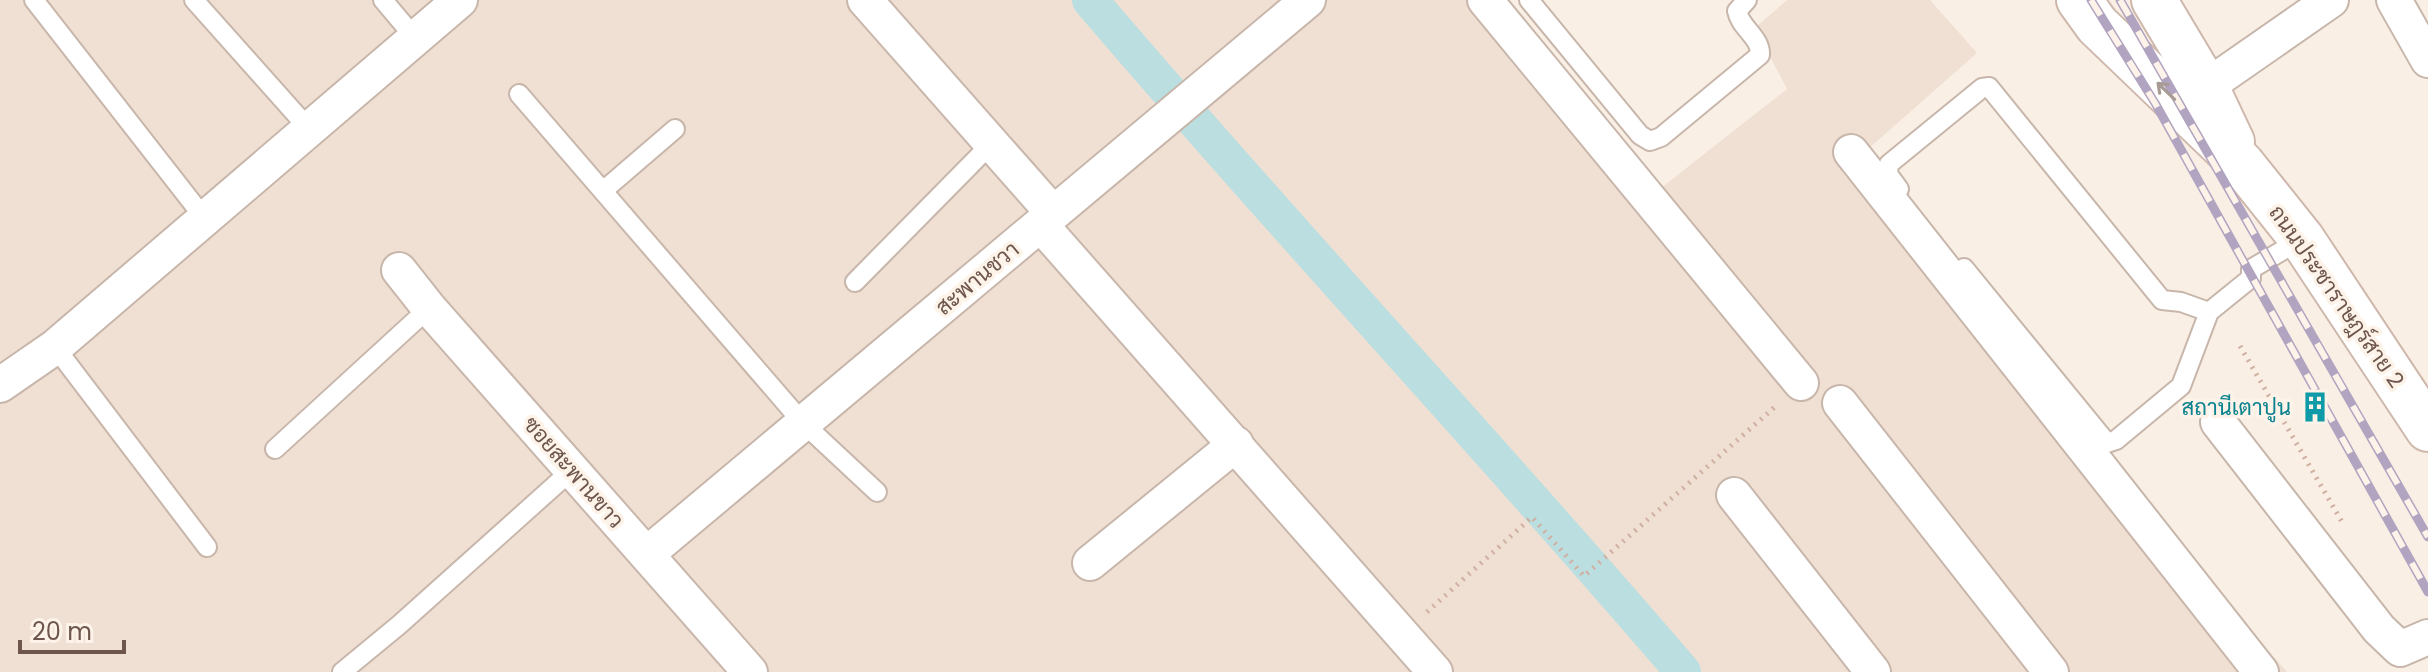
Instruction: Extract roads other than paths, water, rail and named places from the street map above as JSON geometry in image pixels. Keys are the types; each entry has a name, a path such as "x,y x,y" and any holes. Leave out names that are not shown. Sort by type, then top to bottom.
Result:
{"main road":[{"name":"ถนนประชาราษฎร์สาย 2","path":"2079,0 2097,25 2242,164 2302,239 2428,429"},
{"name":"ถนนประชาราษฎร์สาย 2","path":"2154,0 2206,87 2242,164"}],"street":[{"path":"0,385 55,347 460,0"},
{"path":"865,0 991,144 1047,219 1236,444 1435,672"},
{"name":"สะพานชวา","path":"647,554 1308,0"},
{"path":"1485,0 1801,383"},
{"path":"2206,87 2331,0"},
{"path":"2394,0 2428,60"},
{"path":"1851,152 2261,672"},
{"name":"ซอยสะพานขาว","path":"399,270 750,672"},
{"path":"1840,403 2051,672"},
{"path":"2218,422 2379,629 2400,649 2428,637"},
{"path":"1090,563 1236,444"},
{"path":"1734,495 1873,672"}],"lane":[{"path":"34,0 205,219"},
{"path":"194,0 309,129"},
{"path":"383,0 415,38"},
{"path":"1529,0 1640,135 1650,141 1661,137 1760,55 1760,46 1739,20 1737,11 1747,0"},
{"path":"2209,312 2181,302 2162,300 1989,87 1980,90 1887,167 1889,176 2105,442 2116,440 2181,386 2209,312 2251,278 2251,269 2302,239"},
{"path":"519,94 803,423 877,492"},
{"path":"604,190 675,129"},
{"path":"855,282 991,144"},
{"path":"275,449 429,308"},
{"path":"55,347 207,547"},
{"path":"342,672 572,470"},
{"path":"364,653 372,672"}],"waterway":[{"path":"1090,0 1683,672"}],"railway":[{"path":"2091,0 2155,103 2428,592"},
{"path":"2120,0 2428,537"}],"place":[{"name":"สถานีเตาปูน","path":"2315,407"}]}
